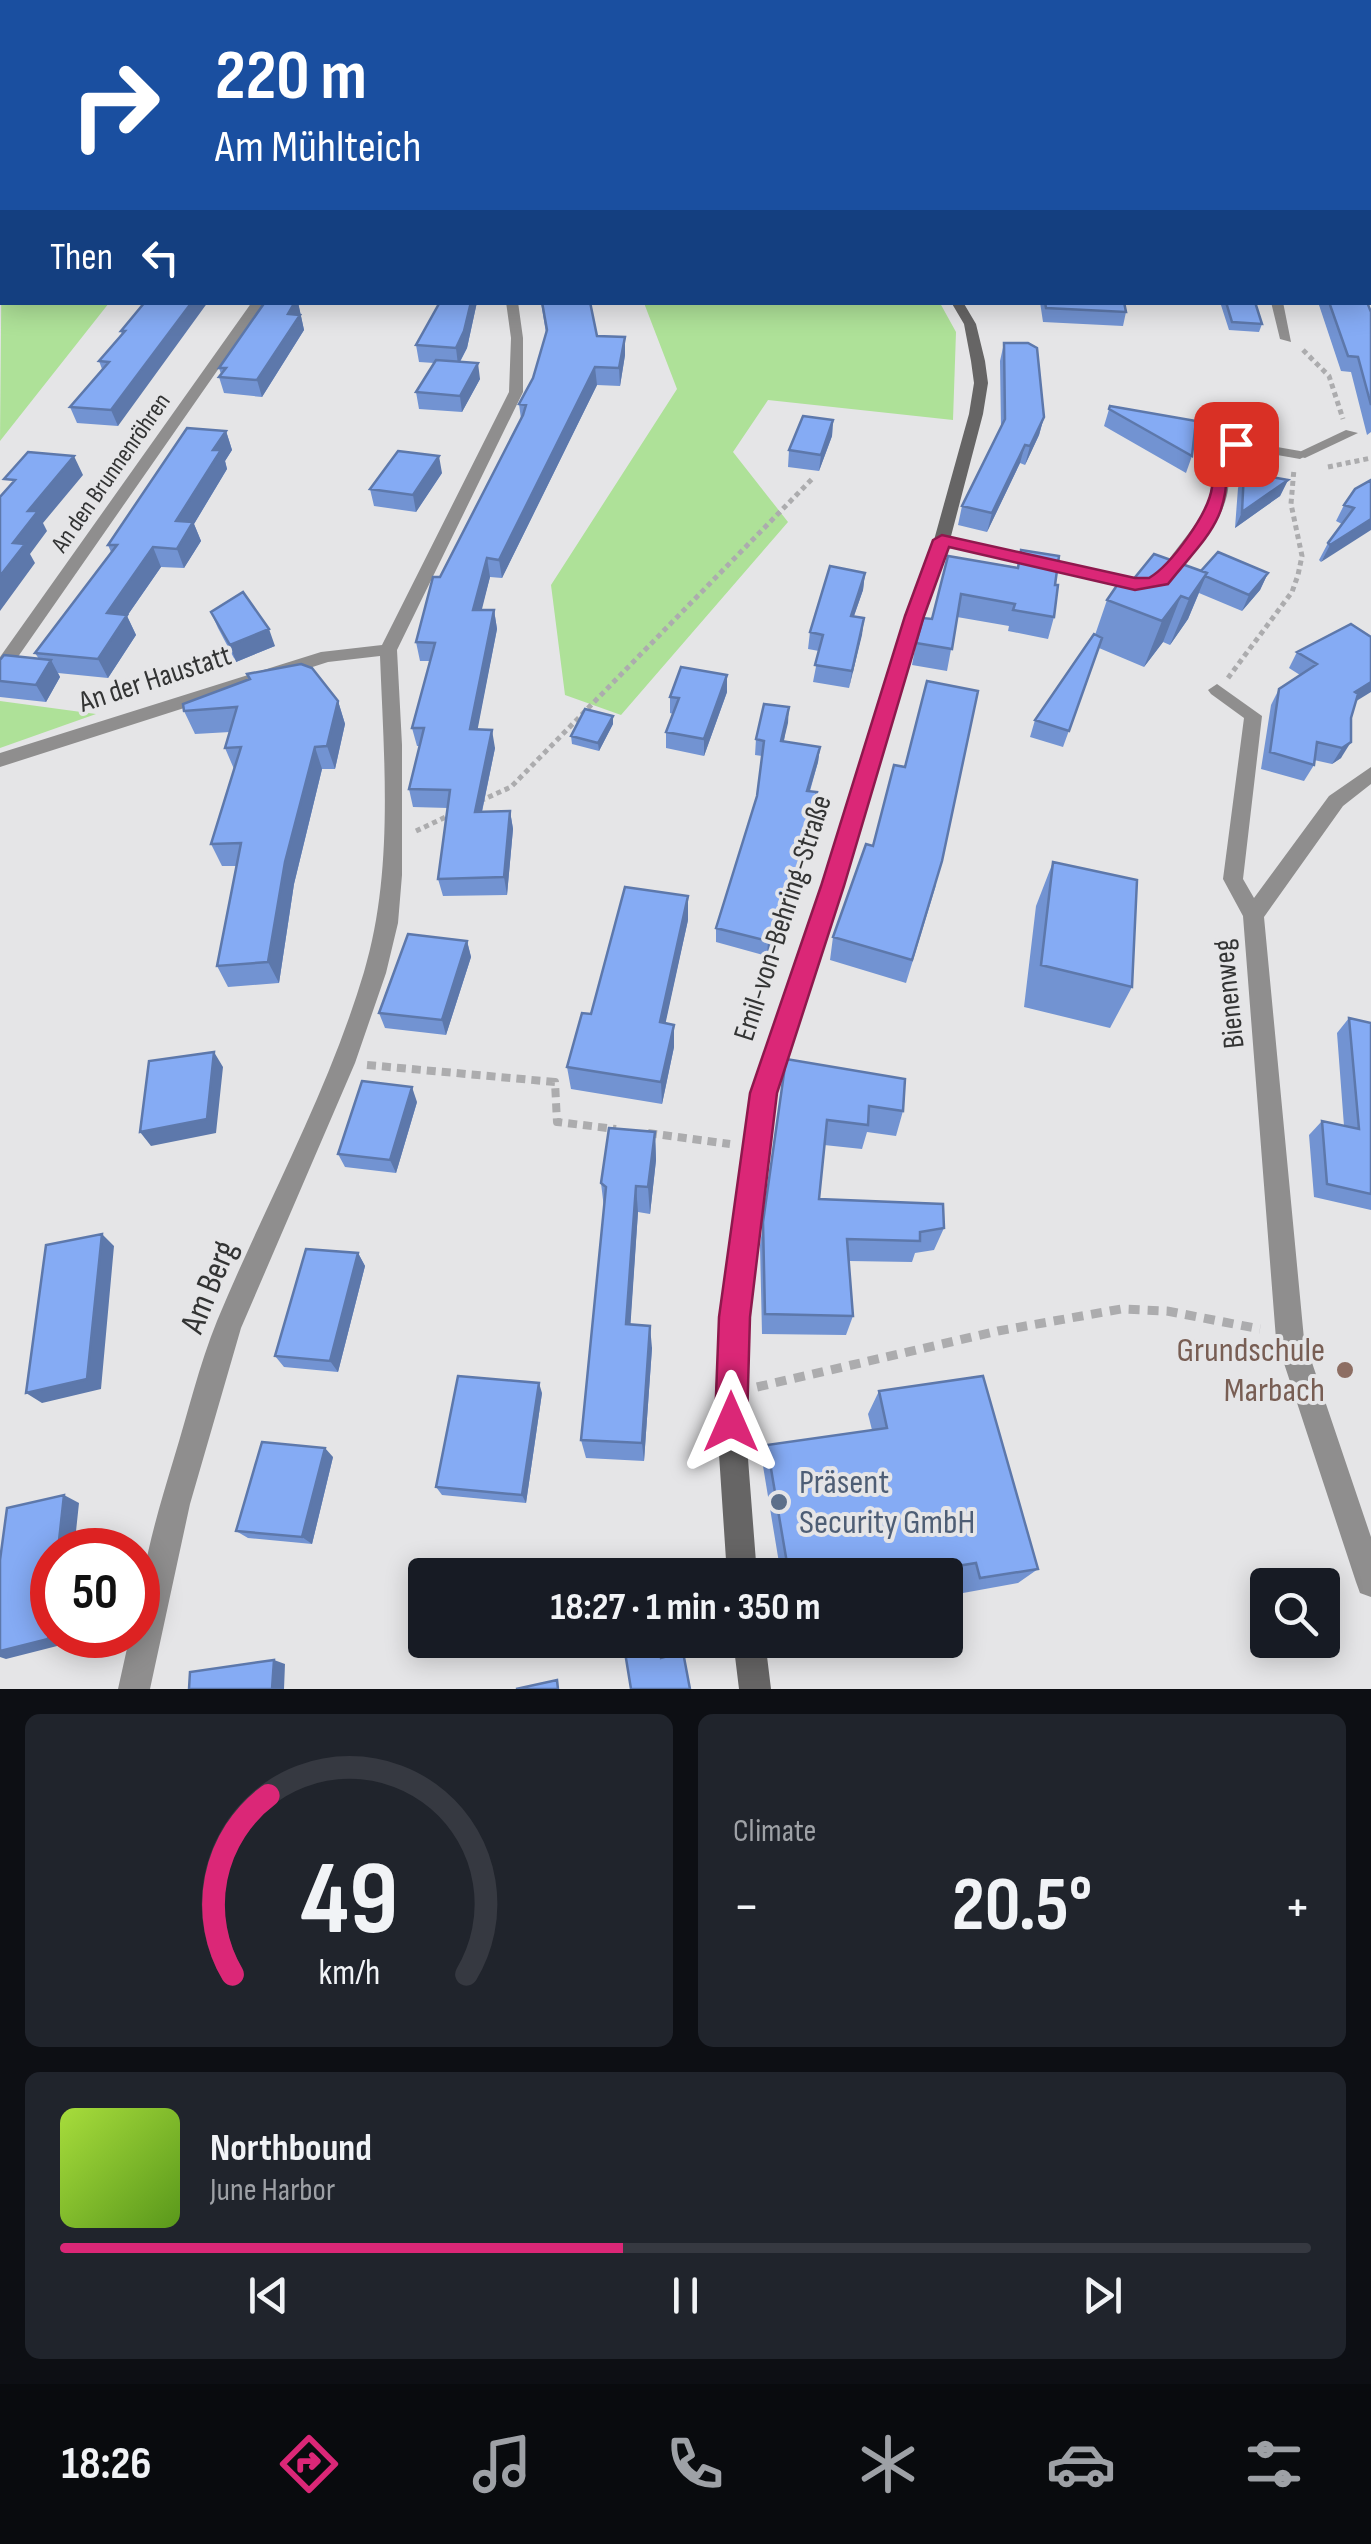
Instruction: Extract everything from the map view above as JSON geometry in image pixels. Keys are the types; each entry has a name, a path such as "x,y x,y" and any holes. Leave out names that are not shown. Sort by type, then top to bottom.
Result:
{"main road":[{"name":"Emil-von-Behring-Straße","path":"741,1558 730,1394 734,1317 768,1076 833,886 914,616 942,540 976,414 981,383 970,324 959,305"},
{"path":"751,1658 755,1689"}],"street":[{"name":"An den Brunnenröhren","path":"0,670 258,305"},
{"path":"392,842 393,744 388,650 516,392 517,338 512,305"},
{"path":"1278,305 1286,339"},
{"path":"942,540 1135,584 1152,584 1161,580 1213,515 1221,486 1218,454 1222,447 1236,444 1300,455 1347,426"},
{"name":"An der Haustatt","path":"0,760 327,656 388,650"},
{"name":"Bienenweg","path":"1218,690 1253,716 1233,879 1253,916 1290,1340 1371,1582"},
{"path":"1253,916 1336,801 1371,774"},
{"name":"Am Berg","path":"134,1689 175,1504 228,1327 343,1063 375,972 387,923 392,842"}],"path":[{"path":"1286,339 1321,363 1334,386 1347,426"},
{"path":"1218,690 1292,592 1302,556 1292,504 1293,478 1300,455"},
{"path":"1327,468 1371,458"},
{"path":"1293,478 1310,473"},
{"path":"477,802 512,787 814,477"},
{"path":"392,842 460,810"},
{"path":"343,1063 555,1082 558,1122 756,1147"},
{"path":"730,1394 998,1331 1120,1310 1167,1311 1266,1330"}],"green space":[{"path":"1,305 107,305 0,441"},
{"path":"645,305 941,305 956,332 953,420 768,400 733,452 788,522 621,715 565,695 551,585 677,389"},
{"path":"0,701 96,714 0,748"}],"building":[{"path":"143,305 190,305 111,410 70,407 109,362 99,361 125,331 121,331"},
{"path":"263,305 293,305 288,314 300,315 257,380 219,377 226,368 219,368"},
{"path":"438,305 470,305 456,348 416,345"},
{"path":"543,305 591,305 597,336 625,337 619,368 595,367 499,560 487,558 473,610 494,610 470,729 492,730 475,812 510,811 504,877 438,879 450,790 409,789 424,728 412,728 435,643 416,642 433,577 440,577 523,415 526,405 519,404 533,378 547,330"},
{"path":"1046,305 1125,305 1126,312"},
{"path":"1227,305 1256,305 1262,324 1232,322"},
{"path":"1330,305 1368,305 1371,405 1358,357 1348,356"},
{"path":"1004,343 1028,343 1037,348 1044,417 1030,446 1025,445 992,513 962,506 1005,419"},
{"path":"436,360 478,363 460,396 416,392"},
{"path":"1110,406 1196,421 1192,456 1109,409"},
{"path":"803,416 833,420 821,455 789,450"},
{"path":"187,428 226,431 213,450 221,450 176,521 193,522 177,549 153,547 107,613 127,615 98,659 35,653 117,545 108,545"},
{"path":"398,451 439,456 413,495 370,489"},
{"path":"28,452 74,456 28,511 38,511 13,543 25,544 0,576 0,497 15,480 4,479"},
{"path":"1244,472 1288,480 1242,512"},
{"path":"1371,480 1371,519 1330,545 1354,508 1344,505 1355,489"},
{"path":"1021,550 1059,556 1054,617 1013,610 1015,604 961,594 952,649 916,643 923,618 932,619 948,556 1018,568"},
{"path":"1218,552 1268,573 1249,595 1201,571"},
{"path":"1154,554 1207,573 1189,599 1181,596 1162,621 1107,600 1122,578 1132,581"},
{"path":"830,566 865,573 851,616 864,618 852,671 815,665 823,635 810,632"},
{"path":"243,592 269,629 230,645 211,612"},
{"path":"1351,624 1371,637 1371,682 1355,692 1358,694 1351,718 1351,742 1342,748 1317,742 1314,765 1270,752 1279,689 1317,664 1297,652"},
{"path":"1094,634 1102,638 1069,731 1035,720"},
{"path":"4,655 51,660 36,685 0,681 0,660"},
{"path":"301,664 312,668 338,701 327,746 315,747 285,862 268,962 217,966 241,843 211,844 241,747 225,748 237,707 184,711 183,704 250,679 247,674"},
{"path":"681,667 727,675 704,739 666,732 679,698 670,697"},
{"path":"927,681 978,691 942,861 912,960 833,937 866,844 873,846 894,765 905,767"},
{"path":"764,704 789,707 781,741 820,747 807,791 817,792 786,908 768,941 716,928 757,796 764,741 756,739"},
{"path":"585,709 613,716 598,743 571,736"},
{"path":"1053,862 1137,880 1132,987 1041,965"},
{"path":"625,887 688,896 660,1022 674,1025 661,1082 567,1067 582,1013 591,1014"},
{"path":"408,934 467,941 442,1020 379,1013"},
{"path":"1349,1018 1371,1023 1371,1194 1327,1184 1322,1121 1359,1129"},
{"path":"214,1052 207,1119 140,1132 149,1061"},
{"path":"786,1059 905,1079 903,1111 869,1106 868,1125 827,1120 819,1199 943,1204 944,1228 920,1232 920,1241 847,1239 853,1316 765,1314 763,1222"},
{"path":"362,1081 412,1087 390,1160 338,1154"},
{"path":"609,1128 655,1132 648,1187 636,1186 626,1324 650,1326 642,1443 581,1440 606,1187 601,1183"},
{"path":"102,1234 87,1379 26,1393 46,1245"},
{"path":"306,1249 358,1253 330,1361 275,1356"},
{"path":"458,1376 539,1383 522,1495 436,1487"},
{"path":"983,1376 1038,1569 980,1578 976,1563 963,1565 963,1558 786,1558 767,1445 887,1428 879,1391"},
{"path":"262,1442 325,1448 302,1537 236,1531"},
{"path":"64,1495 60,1528 30,1528 30,1644 0,1651 0,1560 7,1508"},
{"path":"626,1658 684,1658 690,1689 631,1689"},
{"path":"274,1660 272,1689 189,1689 190,1672"},
{"path":"557,1680 558,1689 516,1689"}],"place":[{"name":"Grundschule Marbach","path":"1345,1370"},
{"name":"Präsent Security GmbH","path":"779,1502"}],"route":[{"path":"731,1422 734,1317 768,1076 833,886 914,616 942,540 1135,584 1152,584 1161,580 1213,515 1221,486 1218,454 1222,447 1236,444"}]}
